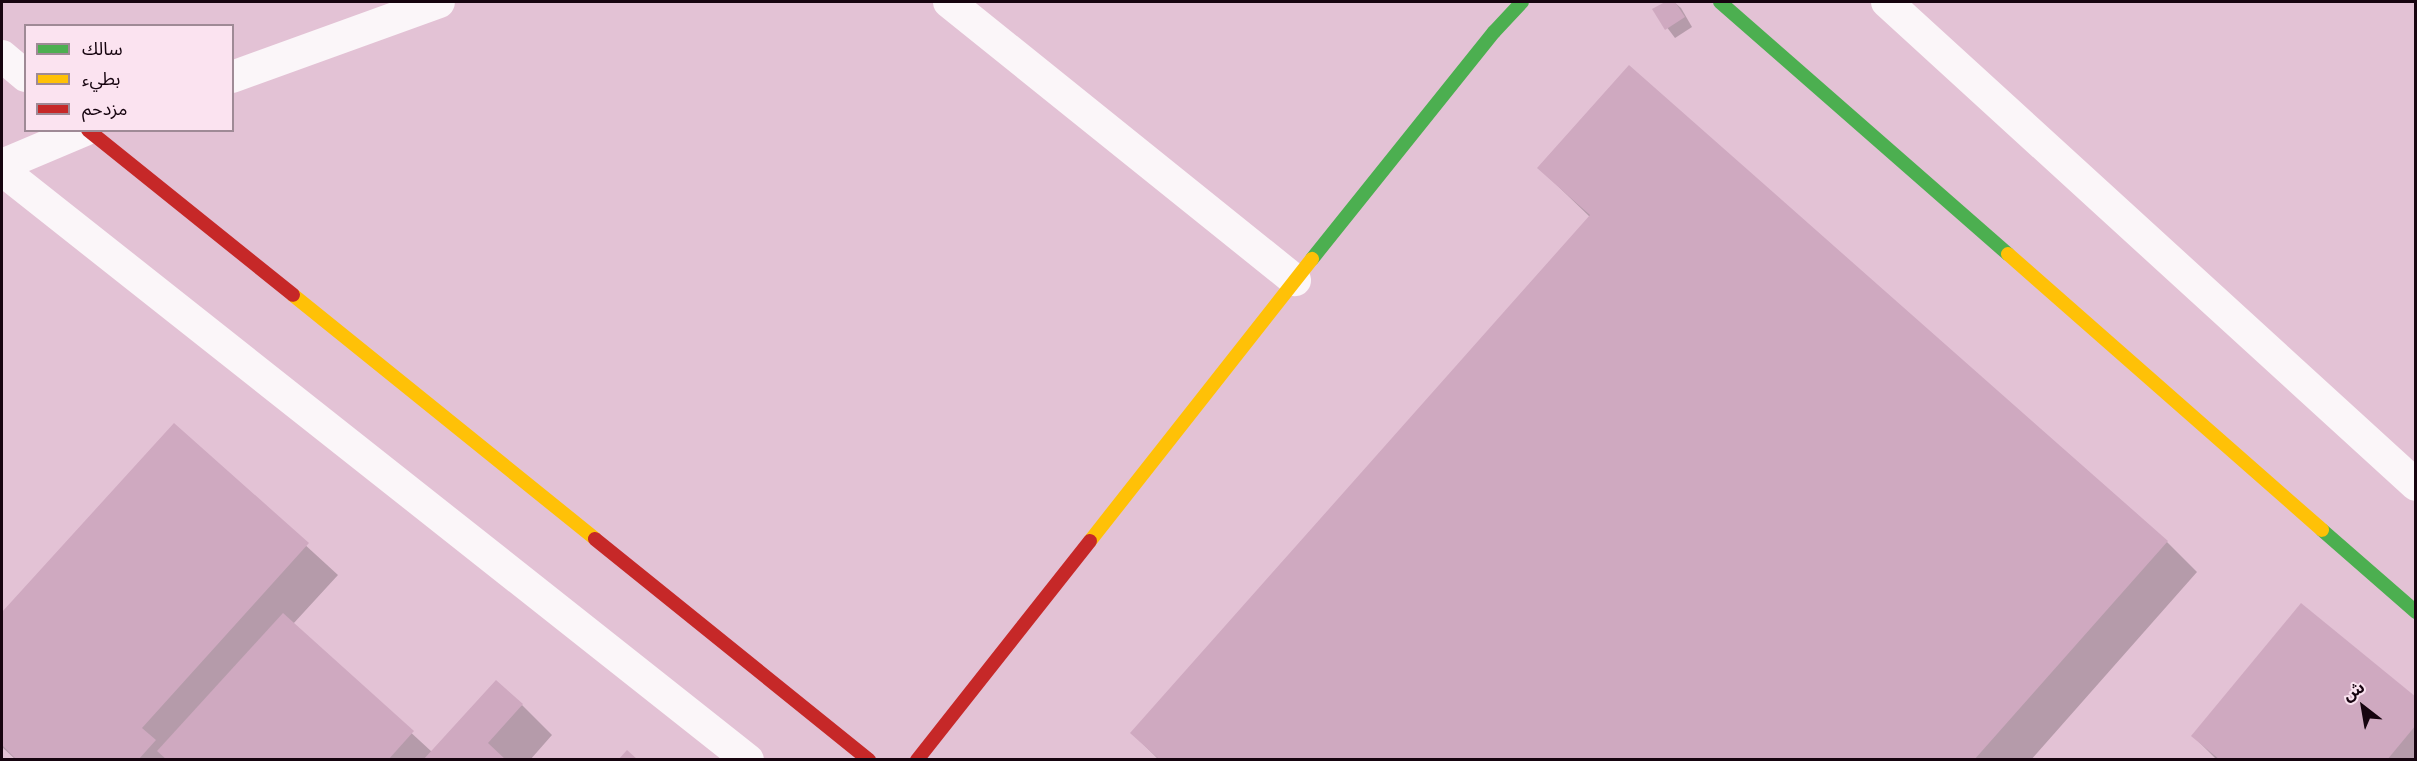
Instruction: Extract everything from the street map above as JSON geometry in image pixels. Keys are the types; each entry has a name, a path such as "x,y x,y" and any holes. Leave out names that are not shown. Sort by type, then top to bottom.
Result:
{"street":[{"path":"234,76 439,2"},
{"path":"949,2 1295,280"},
{"path":"917,759 1295,280 1494,32 1522,2"},
{"path":"1720,2 2415,612"},
{"path":"1887,2 2415,485"},
{"path":"2,56 24,74"},
{"path":"2,165 81,132"},
{"path":"88,132 869,759"},
{"path":"2,170 748,759"}],"building":[{"path":"1665,2 1675,2 1685,17 1665,30 1652,9"},
{"path":"1629,65 2168,541 1974,760 1160,760 1130,733 1590,215 1537,168"},
{"path":"174,423 309,543 142,728 156,740 138,760 17,760 2,745 2,612"},
{"path":"2301,603 2416,697 2416,725 2387,760 2220,760 2191,736"},
{"path":"283,613 414,731 388,760 167,760 157,751"},
{"path":"496,680 523,704 488,743 506,760 423,760"},
{"path":"627,750 638,760 618,760"}],"traffic: fast":[{"path":"1312,259 1494,32 1522,2"},
{"path":"1720,2 2008,254"},
{"path":"2322,530 2416,612"}],"traffic: slow":[{"path":"2008,254 2322,530"},
{"path":"1090,541 1312,259"},
{"path":"293,295 595,539"}],"traffic: jam":[{"path":"90,132 293,295"},
{"path":"595,539 869,760"},
{"path":"917,760 1090,541"}]}
